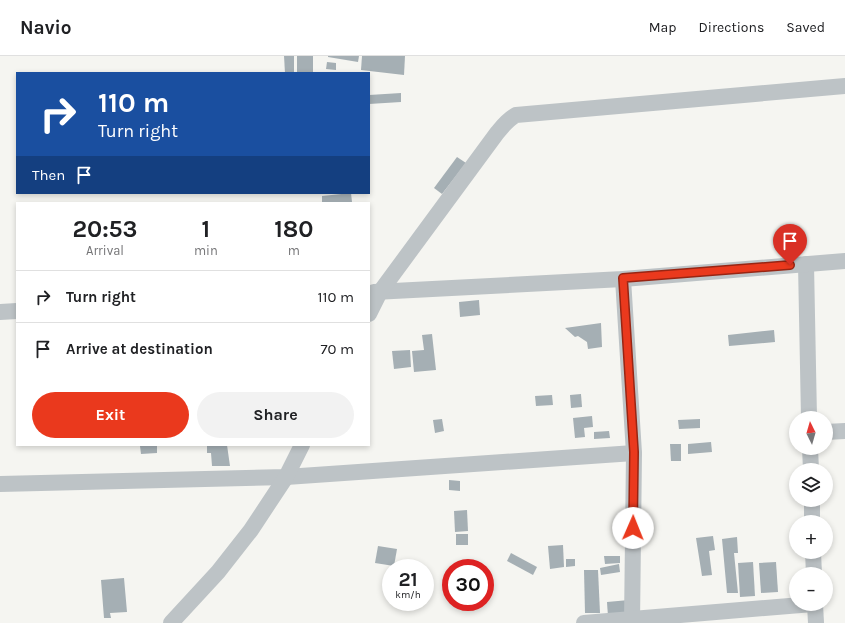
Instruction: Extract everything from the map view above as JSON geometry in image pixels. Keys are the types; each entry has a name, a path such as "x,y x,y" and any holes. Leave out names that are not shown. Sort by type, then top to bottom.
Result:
{"street":[{"path":"370,310 375,292 504,124 516,115 845,86"},
{"path":"375,292 623,278 845,261"},
{"path":"806,264 809,411"},
{"path":"623,278 634,452 632,621"},
{"path":"0,312 16,311"},
{"path":"833,432 845,431"},
{"path":"171,623 218,572 251,530 286,476 301,446"},
{"path":"0,484 286,476 634,452"},
{"path":"584,623 632,621 789,606"},
{"path":"815,611 816,623"}],"building":[{"path":"284,56 294,56 294,72 285,72"},
{"path":"297,56 313,56 313,72 297,72"},
{"path":"328,56 359,56 358,62"},
{"path":"362,56 405,56 404,75 361,70"},
{"path":"327,62 336,63 336,70 326,69"},
{"path":"401,93 401,102 370,104 370,95"},
{"path":"457,157 466,163 442,194 434,188"},
{"path":"351,194 352,202 322,202 322,196"},
{"path":"479,300 480,315 460,317 459,302"},
{"path":"601,323 602,347 588,349 587,342 578,336 575,337 565,328"},
{"path":"774,330 775,342 729,346 728,335"},
{"path":"432,334 436,370 414,372 412,351 424,350 422,335"},
{"path":"410,350 411,367 394,369 392,351"},
{"path":"581,394 582,407 571,408 570,395"},
{"path":"552,395 553,405 536,406 535,396"},
{"path":"592,416 593,427 584,428 585,437 575,438 573,418"},
{"path":"442,419 444,431 435,433 433,420"},
{"path":"700,419 700,428 679,429 678,420"},
{"path":"609,431 610,438 594,439 594,432"},
{"path":"711,442 712,452 688,454 688,444"},
{"path":"670,444 681,444 681,461 671,461"},
{"path":"140,446 157,446 157,453 141,454"},
{"path":"207,446 227,446 230,466 212,466 211,453 207,453"},
{"path":"449,480 460,481 460,491 449,490"},
{"path":"467,510 468,531 455,532 454,511"},
{"path":"456,534 468,534 468,545 456,545"},
{"path":"713,536 715,550 709,551 712,575 702,576 696,538"},
{"path":"737,537 738,553 734,553 738,593 727,593 722,539"},
{"path":"563,545 564,567 550,569 548,546"},
{"path":"378,546 397,549 395,559 382,559 382,564 375,563"},
{"path":"511,553 537,567 533,575 507,561"},
{"path":"604,556 620,556 620,563 605,564"},
{"path":"566,559 575,559 575,566 566,567"},
{"path":"753,562 755,596 740,597 738,563"},
{"path":"776,562 778,592 761,593 759,563"},
{"path":"619,564 620,572 601,575 600,568"},
{"path":"584,570 598,570 600,613 585,613"},
{"path":"124,578 127,612 110,613 111,618 104,618 101,580"},
{"path":"629,600 631,615 608,617 607,602"}],"route":[{"path":"633,528 634,452 623,278 790,265"}]}
